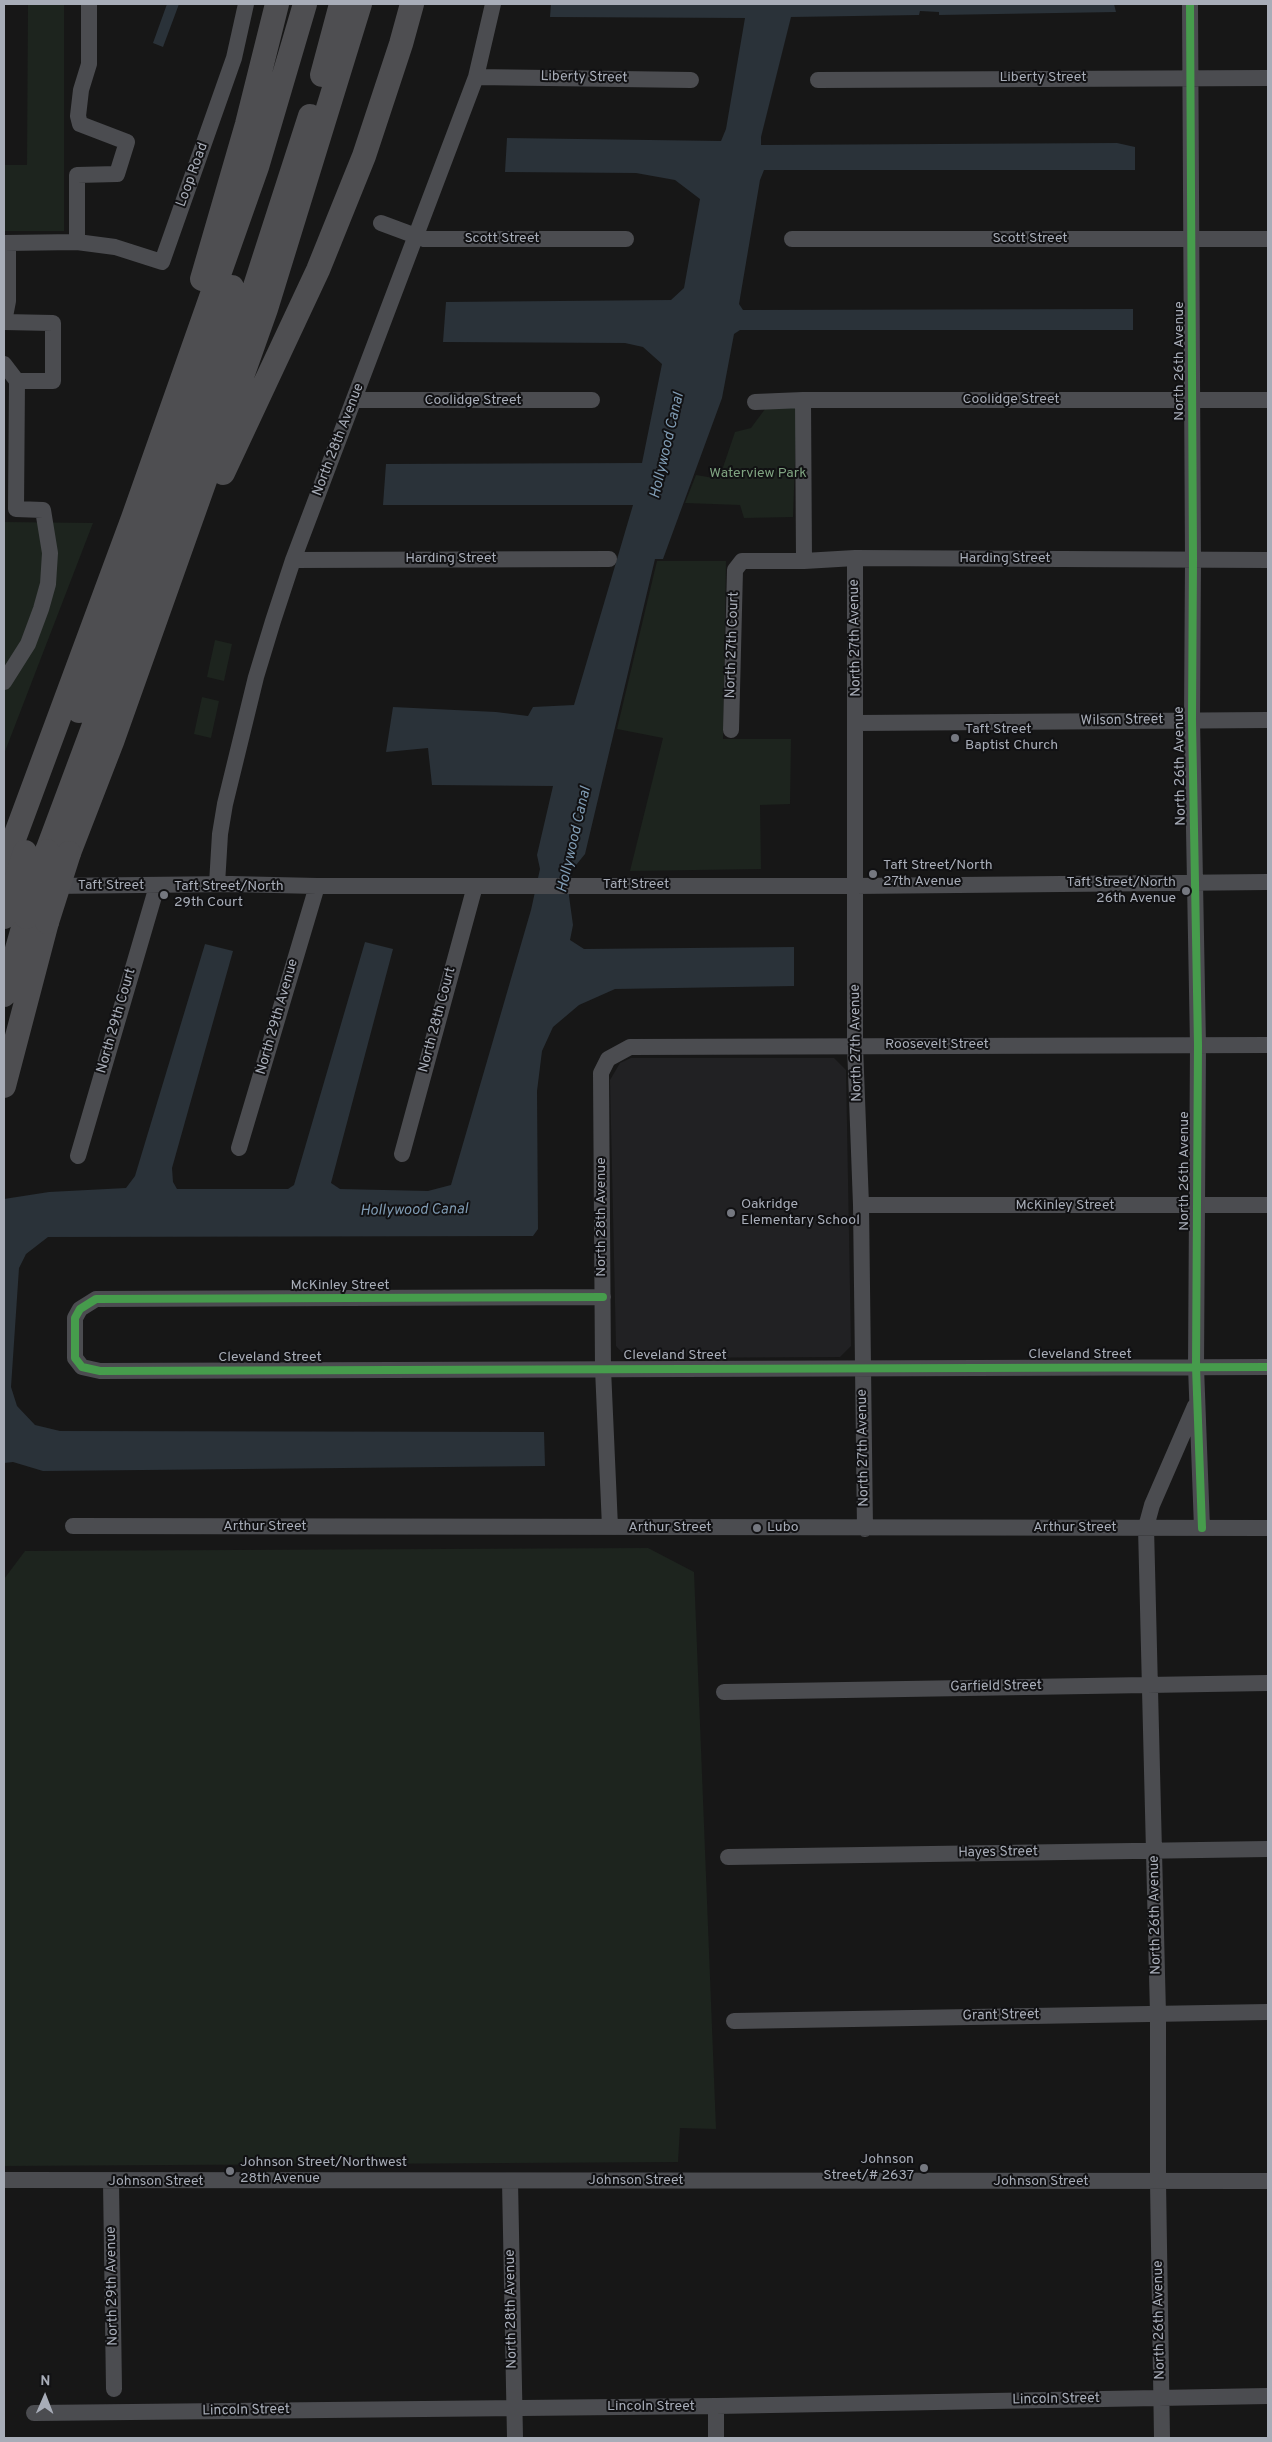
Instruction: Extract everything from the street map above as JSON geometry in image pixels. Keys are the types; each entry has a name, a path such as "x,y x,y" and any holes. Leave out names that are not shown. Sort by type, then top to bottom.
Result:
{"highway":[{"path":"4,1086 20,918 31,855 134,518 247,124 277,4"},
{"path":"134,518 257,167 305,4"},
{"path":"4,995 31,855 192,411 322,4"},
{"path":"31,855 238,339 299,150 341,4"},
{"path":"186,537 266,309 360,4"},
{"path":"31,855 186,537 214,491 318,270 364,156 401,44 412,4"}],"street":[{"path":"16,381 53,381 53,323 4,322 8,301 6,244 77,242 77,175 117,174 127,142 80,124 78,116 79,103 88,64 89,4"},
{"name":"Loop Road","path":"77,242 115,247 162,262 224,88 240,37 246,4"},
{"name":"North 28th Avenue","path":"217,884 220,834 233,768 256,677 293,560 476,77 492,4"},
{"name":"North 26th Avenue","path":"1190,4 1194,560 1192,720 1198,1045 1196,1367 1202,1528"},
{"name":"Liberty Street","path":"476,77 691,80"},
{"name":"Liberty Street","path":"818,80 1268,78"},
{"name":"Scott Street","path":"381,222 424,238 626,238"},
{"name":"Scott Street","path":"792,239 1268,239"},
{"path":"4,364 16,381 10,421 16,509 43,510 50,553 48,584 41,609 28,644 4,682"},
{"name":"Coolidge Street","path":"354,400 592,400"},
{"path":"803,400 804,561"},
{"name":"Coolidge Street","path":"755,402 803,400 1268,400"},
{"name":"Harding Street","path":"742,561 804,561 855,558 1268,560"},
{"name":"North 27th Avenue","path":"855,558 857,723 856,1045 861,1205 865,1529"},
{"name":"Harding Street","path":"293,560 609,559"},
{"name":"North 27th Court","path":"730,730 735,570 742,561"},
{"name":"Wilson Street","path":"857,723 1268,720"},
{"name":"Taft Street","path":"4,886 217,884 474,886 534,884 855,886 1268,882"},
{"name":"North 29th Court","path":"78,1156 157,886"},
{"name":"North 29th Avenue","path":"239,1148 317,886"},
{"name":"North 28th Court","path":"402,1154 474,886"},
{"name":"Roosevelt Street","path":"608,1058 630,1047 1268,1045"},
{"name":"North 28th Avenue","path":"608,1058 601,1073 603,1369 610,1527"},
{"name":"McKinley Street","path":"861,1205 1268,1206"},
{"name":"McKinley Street","path":"82,1367 75,1358 74,1318 80,1309 96,1299 603,1297"},
{"name":"Cleveland Street","path":"82,1367 100,1371 1268,1367"},
{"name":"North 26th Avenue","path":"1162,2438 1158,2182 1158,2014 1146,1527 1152,1505 1197,1402"},
{"name":"Arthur Street","path":"72,1526 865,1529 1268,1528"},
{"name":"Garfield Street","path":"724,1692 1268,1683"},
{"name":"Hayes Street","path":"728,1857 1268,1849"},
{"name":"Grant Street","path":"734,2021 1268,2012"},
{"name":"Johnson Street","path":"4,2180 111,2182 510,2180 1268,2181"},
{"name":"North 28th Avenue","path":"510,2180 515,2438"},
{"name":"North 29th Avenue","path":"111,2182 114,2389"},
{"name":"Lincoln Street","path":"34,2413 716,2406 1268,2396"},
{"path":"716,2406 716,2438"}],"shaded area":[{"name":"Oakridge Elementary School","path":"631,1058 834,1058 846,1070 851,1346 840,1357 627,1358 616,1346 610,1080 620,1063"}],"green space":[{"path":"28,4 64,4 64,231 4,231 4,165 27,165"},
{"name":"Waterview Park","path":"797,407 793,517 744,518 740,505 685,503 696,475 719,479 735,432 751,428 765,409"},
{"path":"4,522 93,523 4,754"},
{"path":"657,561 726,561 723,739 791,739 790,804 760,805 761,869 630,871 663,738 617,729"},
{"path":"215,640 232,644 224,681 207,677"},
{"path":"202,697 219,701 211,738 194,734"},
{"path":"648,1548 694,1572 716,2129 680,2128 678,2162 4,2166 4,1579 25,1551"}],"water":[{"path":"167,4 179,4 163,47 153,43"},
{"name":"Hollywood Canal","path":"551,4 1114,4 1116,12 939,15 939,12 920,11 919,15 791,17 761,137 761,145 1117,143 1135,147 1135,170 764,170 760,180 739,304 743,310 1133,309 1133,330 740,330 734,334 722,398 663,559 655,559 585,854 572,870 569,896 573,925 570,940 584,949 794,947 794,986 615,989 579,1005 553,1027 542,1051 537,1091 538,1229 533,1236 48,1237 26,1254 19,1268 11,1387 17,1406 35,1425 60,1431 544,1432 545,1466 43,1471 13,1462 4,1463 4,1199 49,1192 126,1188 135,1176 205,944 233,951 172,1168 173,1182 177,1189 288,1189 294,1185 365,942 393,949 331,1183 340,1189 428,1191 451,1185 531,910 540,869 537,855 553,786 432,785 428,748 386,752 393,707 496,712 528,716 533,707 574,705 633,505 383,505 386,464 642,463 662,364 643,347 625,343 443,342 446,302 671,300 684,288 700,199 675,180 636,173 505,172 507,138 721,141 726,129 745,18 550,17"}],"cycle path":[{"path":"1190,4 1192,720 1198,1045 1196,1367 1202,1528"},
{"path":"603,1297 96,1299 80,1309 75,1318 75,1358 82,1367 100,1371 1268,1367"}],"place":[{"name":"Taft Street Baptist Church","path":"955,738"},
{"name":"Taft Street/North 27th Avenue","path":"873,874"},
{"name":"Taft Street/North 26th Avenue","path":"1186,891"},
{"name":"Taft Street/North 29th Court","path":"164,895"},
{"name":"Oakridge Elementary School","path":"731,1213"},
{"name":"Lubo","path":"757,1528"},
{"name":"Johnson Street/# 2637","path":"924,2168"},
{"name":"Johnson Street/Northwest 28th Avenue","path":"230,2171"}]}
